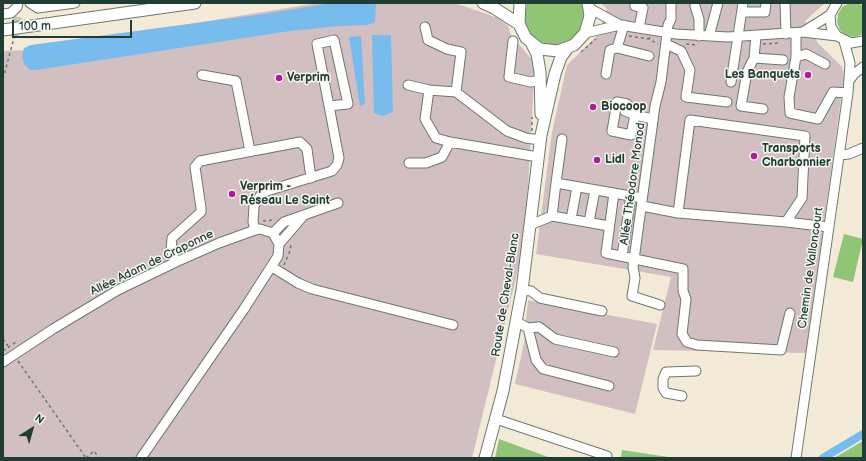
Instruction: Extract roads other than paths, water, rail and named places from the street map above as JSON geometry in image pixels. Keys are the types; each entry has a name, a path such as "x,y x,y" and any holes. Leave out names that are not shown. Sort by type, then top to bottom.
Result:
{"main road":[{"path":"3,30 195,3"},
{"path":"483,3 519,24"},
{"path":"520,3 519,24 537,54 540,80 540,138"},
{"path":"540,138 555,74 561,57 567,49 574,45 585,33 589,25 588,5"},
{"path":"532,44 549,51 567,49"},
{"name":"Route de Cheval-Blanc","path":"485,458 503,391 517,322 540,138"}],"street":[{"path":"3,14 11,13 17,7 18,3"},
{"path":"18,17 22,3"},
{"path":"30,3 38,8 75,3"},
{"path":"635,3 635,6 643,8 639,28"},
{"name":"Allée Théodore Monod","path":"660,305 632,296 635,278 633,267 653,119 671,19 671,3"},
{"path":"709,36 718,3"},
{"path":"731,82 742,7 765,12 766,3"},
{"path":"785,3 786,34"},
{"path":"799,32 830,15 837,3"},
{"path":"588,5 622,25 668,33 699,36 737,37 799,32 840,39 851,43 861,42"},
{"path":"695,6 699,19 699,36"},
{"name":"Chemin de Valloncourt","path":"830,15 831,27 840,39 850,63"},
{"path":"585,33 622,25"},
{"path":"618,48 622,25"},
{"path":"426,27 428,40 447,49 461,52 456,92"},
{"path":"799,32 789,97 790,113 818,119 833,92 848,93"},
{"path":"756,36 754,58 747,72 741,106 763,109"},
{"path":"141,458 272,267 278,256 279,244 273,233 255,230 253,222 256,200 267,192 332,171 338,165 339,158 317,44 334,40 348,104 329,106"},
{"path":"513,41 509,77 531,82 540,80"},
{"name":"Chemin de Valloncourt","path":"796,458 848,93 850,63 861,42"},
{"path":"666,44 681,51 690,70 686,97 727,102"},
{"path":"606,74 610,50 618,48 649,56"},
{"path":"796,57 806,54 825,64"},
{"path":"754,58 783,60"},
{"path":"849,81 854,74 863,67"},
{"path":"202,75 236,81 250,151"},
{"path":"408,85 429,90 456,92 507,131 526,138 540,138"},
{"path":"429,90 425,119 436,138 450,142 538,157"},
{"path":"635,115 653,119"},
{"path":"678,213 690,120 806,136 802,198 786,222"},
{"path":"552,216 562,139"},
{"path":"176,262 171,250 172,238 197,216 201,208 195,167 200,161 300,142 307,148 311,178"},
{"path":"409,163 426,163 442,157 450,142"},
{"path":"839,155 849,154 863,148"},
{"path":"556,183 632,196 642,202 678,213 829,227"},
{"path":"570,219 577,186"},
{"path":"589,222 595,190"},
{"path":"614,193 606,252 622,256 635,257 683,269 683,291 686,299 682,334 687,342 697,345 781,350 790,313"},
{"path":"622,256 632,196"},
{"path":"273,233 284,222 338,203"},
{"path":"279,244 304,216"},
{"path":"530,225 552,216 609,226"},
{"name":"Allée Adam de Craponne","path":"3,362 118,290 176,262 255,230"},
{"path":"272,267 298,283 312,289 453,324"},
{"path":"522,290 531,291 540,298 602,311"},
{"path":"517,322 528,328 539,327 555,340 614,352"},
{"path":"528,328 536,360 543,369 608,386"},
{"path":"682,396 666,392 663,388 663,379 666,372 696,371"},
{"path":"496,419 607,456"}],"water":[{"path":"332,3 376,3 375,22 367,25 290,31 36,70 30,70 24,64 22,56 24,48 31,45 264,14"},
{"path":"372,35 391,35 393,112 383,116 374,113"},
{"path":"361,36 365,104 360,106 349,37"}],"waterway":[{"path":"823,458 863,434"}],"tunnel":[{"path":"14,37 18,17"}],"place":[{"name":"Les Banquets","path":"808,75"},
{"name":"Verprim","path":"279,78"},
{"name":"Biocoop","path":"593,107"},
{"name":"Transports Charbonnier","path":"754,156"},
{"name":"Lidl","path":"597,160"},
{"name":"Verprim - Réseau Le Saint","path":"232,194"}]}
